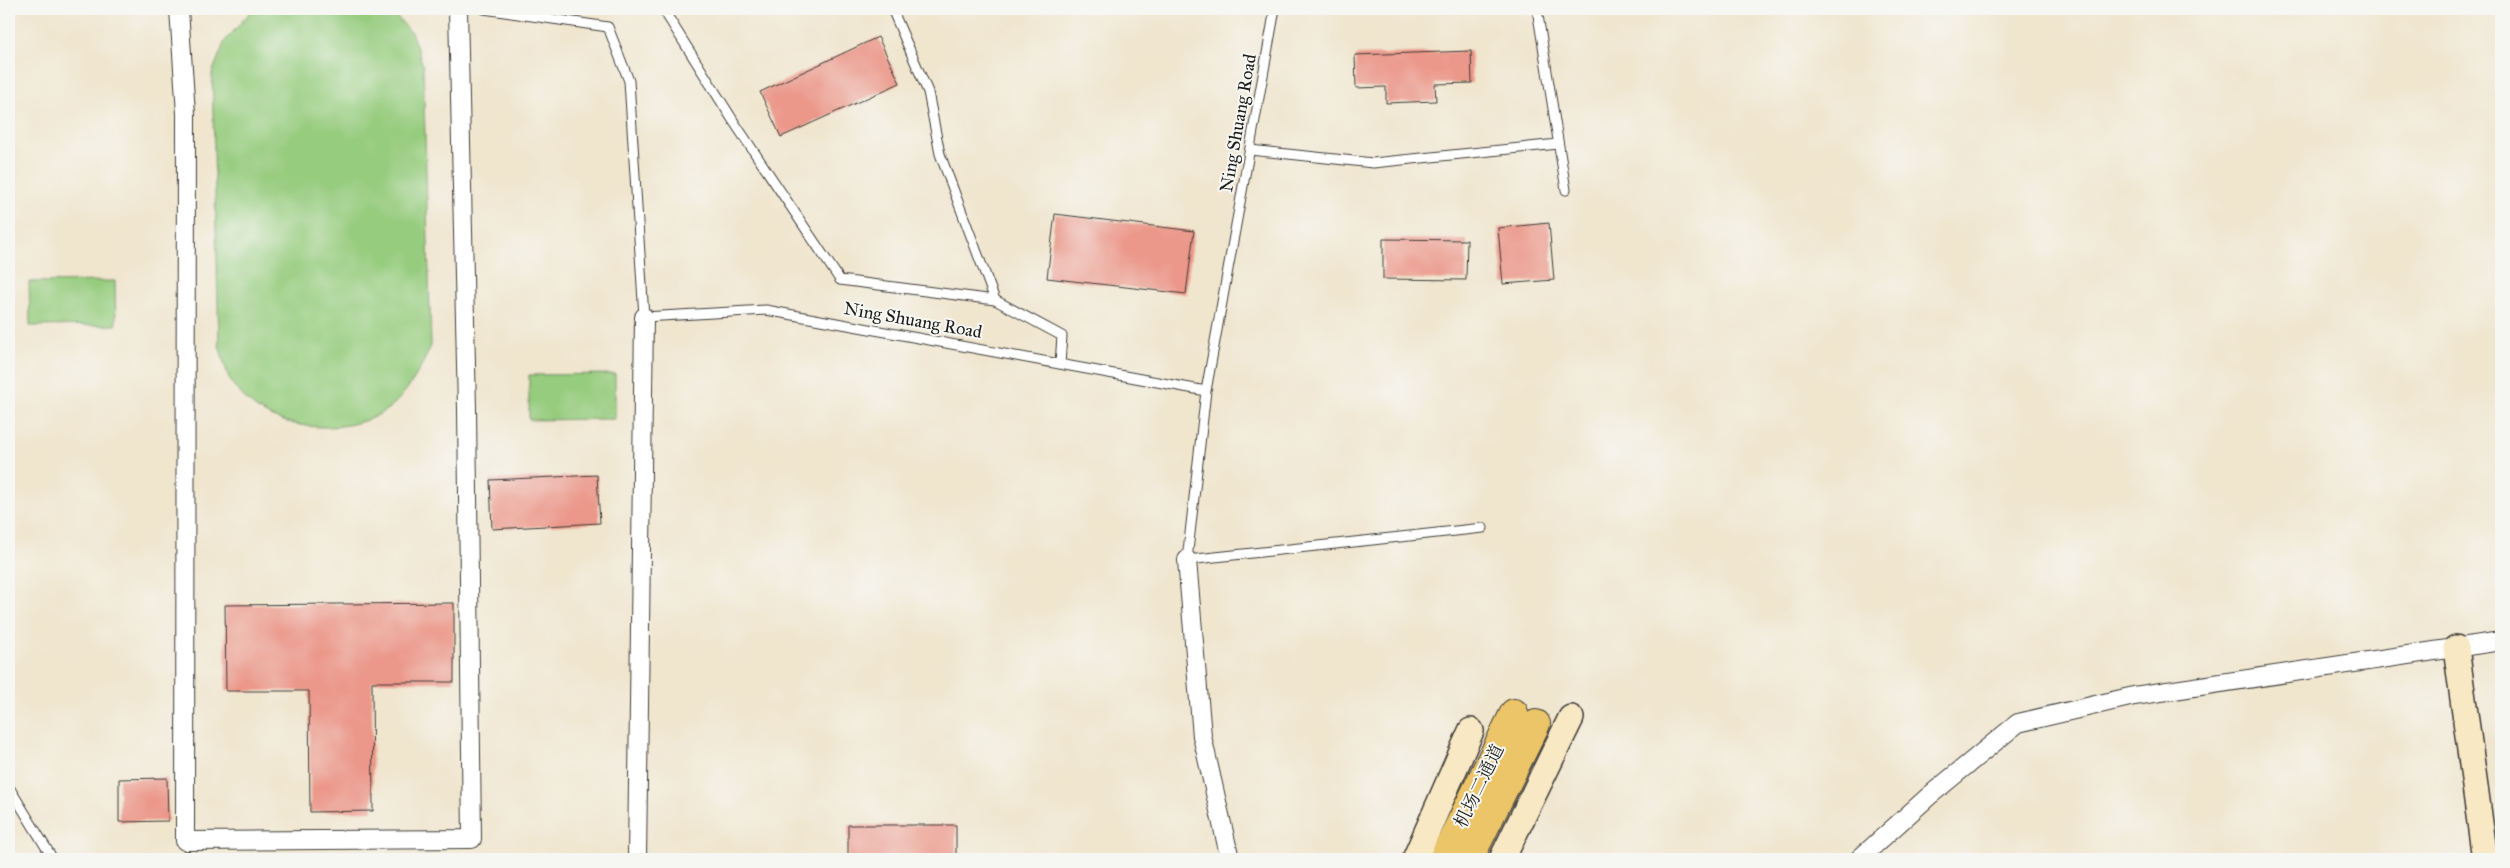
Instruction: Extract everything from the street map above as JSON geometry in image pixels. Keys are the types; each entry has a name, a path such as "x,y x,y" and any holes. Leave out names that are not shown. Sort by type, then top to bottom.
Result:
{"highway":[{"name":"机场二通道","path":"1444,859 1525,718 1468,859"}],"street":[{"path":"179,9 186,114 185,840 472,839 467,409 458,9"},
{"path":"637,859 644,317"},
{"path":"1186,560 1202,736 1230,859"},
{"path":"1859,859 1929,796 2018,723 2134,696 2501,641"},
{"path":"2456,648 2485,859"},
{"path":"1502,859 1571,718"},
{"path":"1416,859 1471,731"}],"lane":[{"path":"484,9 608,27 629,81 644,317"},
{"path":"663,9 734,122 840,280 995,300 1062,336 1060,364"},
{"path":"892,9 928,92 940,154 995,300"},
{"name":"Ning Shuang Road","path":"644,317 766,310 1206,391 1275,9"},
{"path":"1537,9 1566,190"},
{"path":"1250,150 1373,163 1558,144"},
{"path":"1206,391 1186,560 1483,528"},
{"path":"9,787 53,859"}],"green space":[{"path":"253,9 389,9 411,32 423,65 431,346 406,391 394,404 380,414 364,421 329,427 310,426 276,418 257,409 233,385 219,345 212,73 225,41"},
{"path":"115,281 116,325 30,326 29,282"},
{"path":"615,374 615,419 529,420 529,375"}],"building":[{"path":"878,37 900,83 781,137 760,92"},
{"path":"1471,51 1472,83 1435,84 1436,101 1386,103 1386,87 1356,88 1355,55"},
{"path":"1055,214 1194,231 1186,294 1047,278"},
{"path":"1549,223 1554,280 1503,284 1498,228"},
{"path":"1383,239 1467,240 1466,280 1383,279"},
{"path":"597,475 600,523 492,529 490,480"},
{"path":"454,603 454,682 372,682 373,811 310,812 309,691 226,691 225,605"},
{"path":"167,778 168,821 119,822 119,779"},
{"path":"848,825 956,825 956,859 848,859"}]}
